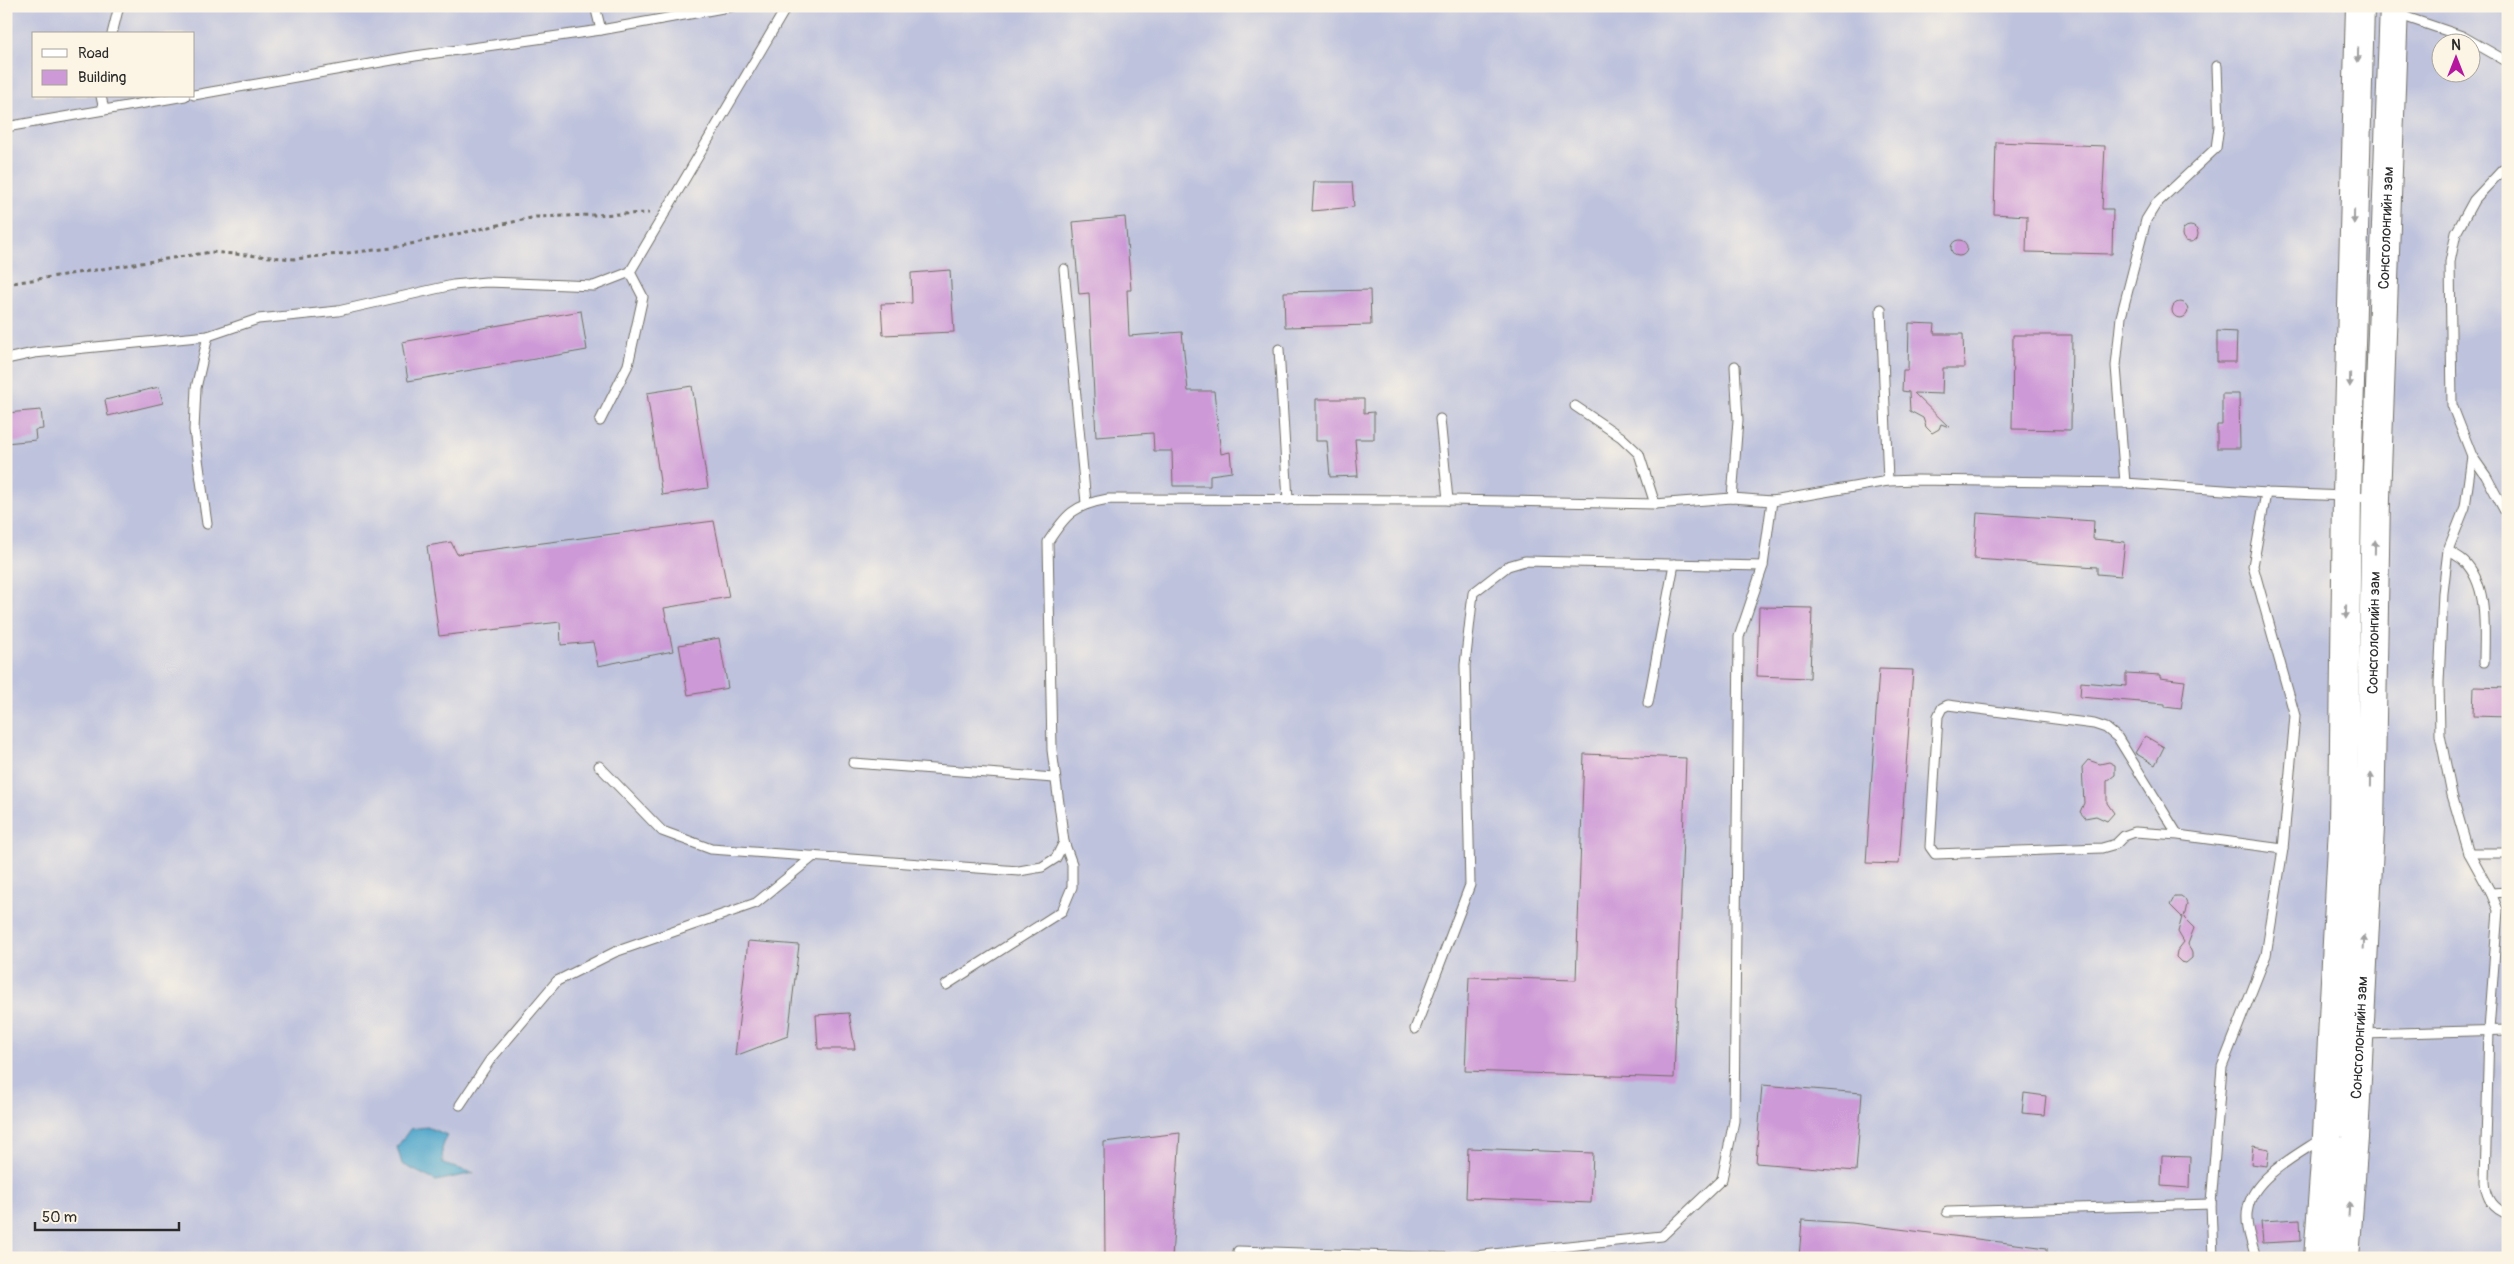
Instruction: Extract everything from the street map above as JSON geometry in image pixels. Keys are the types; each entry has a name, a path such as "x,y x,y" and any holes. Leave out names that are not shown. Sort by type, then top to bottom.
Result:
{"main road":[{"name":"Сонсголонгийн зам","path":"2318,1258 2327,1135 2343,826 2347,495 2360,6"},
{"name":"Сонсголонгийн зам","path":"2345,1258 2370,828 2376,498 2394,10"}],"lane":[{"path":"112,32 119,6"},
{"path":"595,6 601,30"},
{"path":"195,95 415,56 601,30 734,6"},
{"path":"6,359 34,353 208,336 258,319 338,311 453,285 486,282 594,286 630,272 787,6"},
{"path":"2394,10 2462,36 2508,62"},
{"path":"2125,483 2116,366 2121,317 2146,220 2156,204 2216,148 2219,126 2217,66"},
{"path":"101,98 104,110"},
{"path":"6,128 173,98"},
{"path":"2508,164 2474,200 2456,233 2450,262 2452,405 2472,456 2486,476 2508,517"},
{"path":"1064,269 1086,503"},
{"path":"600,421 628,365 637,330 643,297 630,272"},
{"path":"1880,309 1888,481"},
{"path":"207,524 194,430 196,388 208,336"},
{"path":"1279,349 1288,500"},
{"path":"1732,498 1738,420 1735,366"},
{"path":"1575,406 1621,437 1639,454 1655,504"},
{"path":"1440,419 1448,500"},
{"path":"2472,456 2465,507 2448,550 2442,611 2439,684 2440,734 2452,795 2469,853 2491,893 2498,914 2489,1030 2486,1195 2492,1205 2501,1212 2508,1214"},
{"path":"946,984 1062,911 1072,887 1072,864 1064,842 1063,821 1054,778 1048,625 1048,542 1063,518 1086,503 1108,499 1448,500 1655,504 1732,498 1772,500 1888,481 2125,483 2266,493 2347,495 2376,498"},
{"path":"2213,1258 2211,1204 2222,1067 2266,955 2283,849 2295,716 2253,566 2266,493"},
{"path":"1238,1251 1455,1258 1662,1236 1722,1179 1734,1121 1739,637 1763,566 1772,500"},
{"path":"2448,550 2465,562 2477,583 2484,609 2484,662"},
{"path":"1414,1029 1470,885 1465,665 1473,593 1488,579 1508,566 1525,560 1763,566"},
{"path":"1648,703 1674,564"},
{"path":"2178,835 2118,738 2106,728 2094,724 1948,704 1942,708 1938,716 1930,847 1936,854 2102,848 2116,844 2124,836 2135,832 2178,835 2283,849"},
{"path":"853,763 1054,778"},
{"path":"599,766 662,831 711,850 1019,871 1042,867 1056,858 1064,842"},
{"path":"2469,853 2508,853"},
{"path":"460,1105 490,1060 558,981 615,952 756,903 814,856"},
{"path":"2491,893 2508,892"},
{"path":"2359,1035 2508,1030"},
{"path":"2256,1258 2250,1237 2248,1207 2263,1179 2327,1135"},
{"path":"1947,1212 2211,1204"}],"path":[{"path":"6,284 211,252 294,258 392,248 536,217 664,212"}],"shaded area":[{"path":"6,6 2508,6 2508,1258 6,1258"}],"water":[{"path":"427,1127 447,1135 442,1149 443,1164 474,1173 436,1181 402,1164 397,1147 410,1129"}],"building":[{"path":"1996,142 2105,146 2102,209 2113,209 2112,254 2026,252 2027,216 1994,214"},
{"path":"1314,182 1352,182 1354,207 1312,211"},
{"path":"1125,217 1131,290 1127,290 1129,336 1182,332 1188,391 1214,391 1221,454 1230,452 1232,472 1210,475 1210,486 1173,486 1172,451 1154,451 1153,433 1096,437 1089,293 1079,294 1073,222"},
{"path":"2187,226 2193,226 2198,231 2196,240 2187,242 2182,237 2182,231"},
{"path":"1956,240 1962,240 1967,245 1965,254 1956,256 1951,251 1951,245"},
{"path":"950,270 954,332 883,335 881,304 912,303 911,273"},
{"path":"1370,290 1371,325 1285,327 1284,292"},
{"path":"2177,302 2183,302 2188,307 2186,316 2177,318 2172,313 2172,307"},
{"path":"581,311 587,350 408,381 402,342"},
{"path":"1909,323 1935,324 1934,334 1963,334 1964,368 1943,368 1942,394 1914,393 1949,427 1941,424 1939,429 1932,433 1926,427 1923,418 1910,411 1909,392 1902,391 1903,370 1908,370"},
{"path":"2217,331 2237,332 2236,362 2217,362"},
{"path":"2013,335 2072,335 2071,430 2012,429"},
{"path":"692,386 708,488 662,495 647,393"},
{"path":"159,387 163,403 108,416 105,400"},
{"path":"2222,394 2239,394 2240,448 2217,448 2217,425 2222,425"},
{"path":"1316,399 1364,399 1364,413 1374,412 1374,439 1355,439 1358,476 1330,477 1327,441 1316,441"},
{"path":"41,410 43,429 35,430 36,440 6,443 6,413"},
{"path":"1977,513 2094,521 2093,539 2125,542 2121,576 2097,574 2097,567 1974,559"},
{"path":"714,521 729,597 664,608 673,651 598,666 593,642 561,645 560,622 439,636 427,546 451,542 457,554"},
{"path":"1759,607 1812,608 1810,678 1757,676"},
{"path":"719,638 728,688 688,695 679,645"},
{"path":"1879,669 1913,670 1899,864 1866,863"},
{"path":"2126,673 2160,675 2160,678 2185,681 2181,709 2165,707 2165,704 2080,697 2081,682 2126,686"},
{"path":"2474,687 2508,688 2508,717 2473,716"},
{"path":"2145,736 2164,747 2155,765 2135,753"},
{"path":"1584,754 1686,758 1674,1078 1465,1071 1469,977 1576,980"},
{"path":"2088,760 2100,764 2109,762 2115,765 2115,775 2107,781 2107,803 2114,813 2107,821 2096,816 2085,818 2080,812 2084,803 2082,767"},
{"path":"2175,896 2181,896 2185,899 2187,904 2184,918 2194,928 2188,944 2192,958 2186,963 2181,962 2176,957 2177,951 2184,942 2178,932 2182,917 2170,905"},
{"path":"748,941 799,945 788,1036 735,1056"},
{"path":"849,1013 855,1049 818,1049 816,1015"},
{"path":"1762,1085 1862,1093 1856,1171 1756,1163"},
{"path":"2024,1093 2046,1096 2044,1115 2022,1113"},
{"path":"1180,1133 1172,1258 1105,1258 1104,1142"},
{"path":"2253,1146 2269,1149 2267,1166 2251,1164"},
{"path":"1468,1148 1593,1153 1591,1203 1466,1198"},
{"path":"2162,1156 2190,1157 2189,1188 2161,1186"},
{"path":"2300,1219 2301,1241 2263,1243 2261,1221"},
{"path":"1802,1220 1852,1223 2047,1248 2047,1258 1799,1258"}]}
